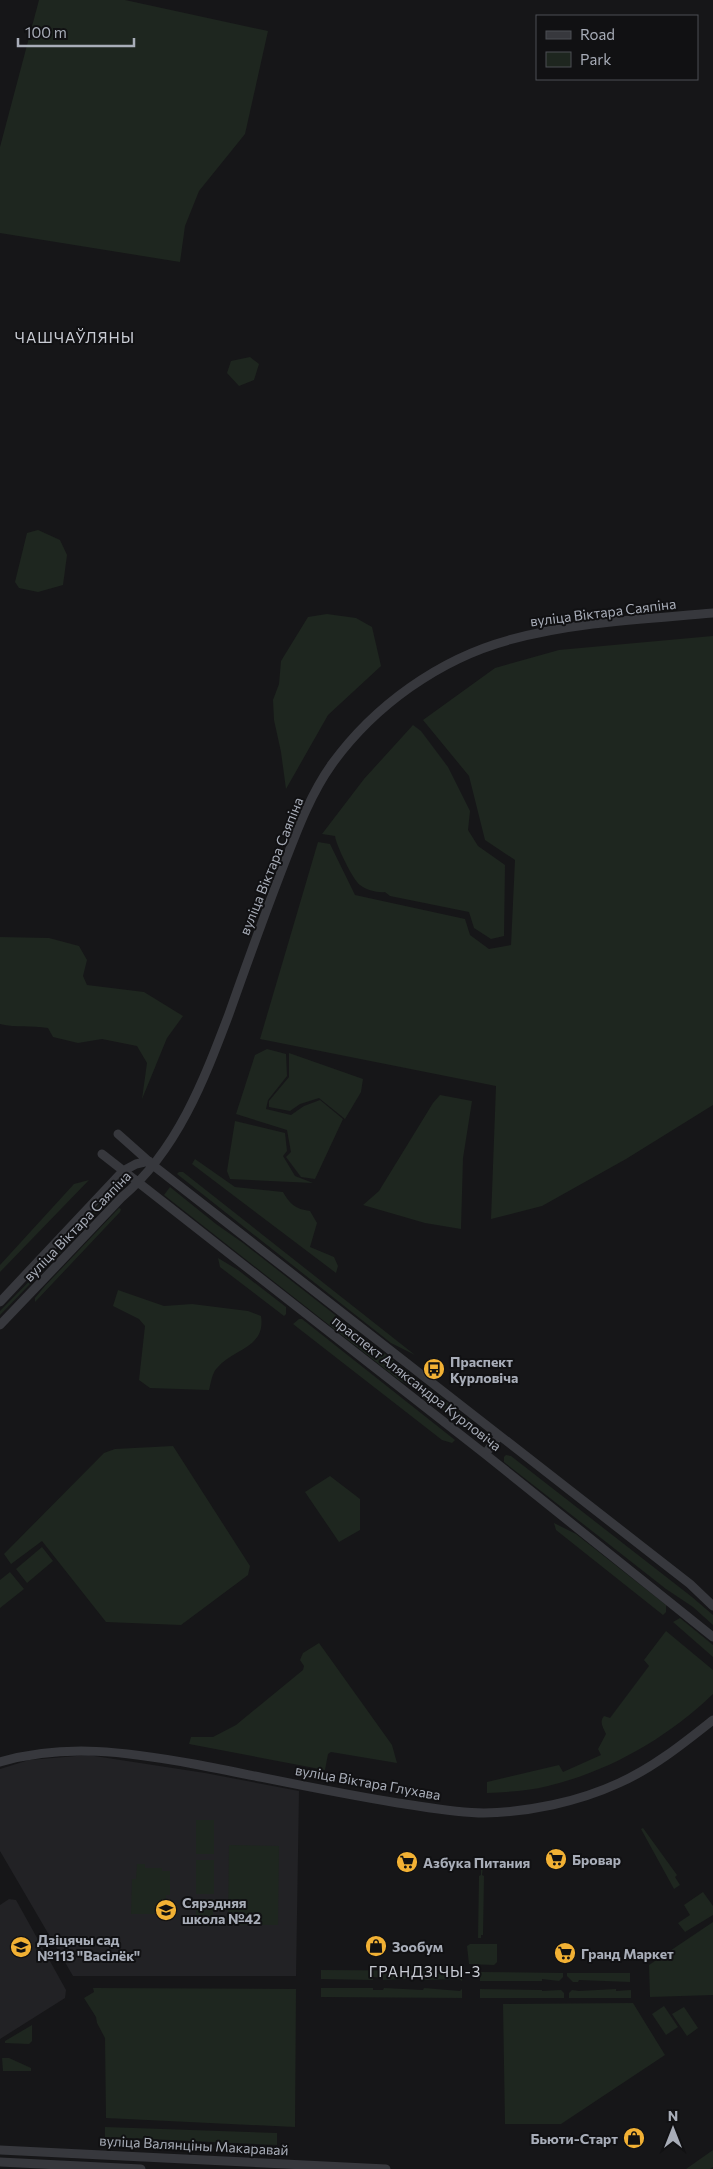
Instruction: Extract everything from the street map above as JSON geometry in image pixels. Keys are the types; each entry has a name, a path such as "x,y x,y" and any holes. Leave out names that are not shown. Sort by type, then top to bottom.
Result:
{"street":[{"name":"вуліца Віктара Саяпіна","path":"0,1325 122,1197 139,1183 191,1105 209,1067 274,890 308,807 331,766 359,731 390,702 429,676 462,657 507,640 578,626 713,613"},
{"name":"праспект Аляксандра Курловіча","path":"118,1134 152,1164 690,1584 713,1606"},
{"name":"праспект Аляксандра Курловіча","path":"102,1154 485,1454 713,1637"},
{"name":"вуліца Віктара Саяпіна","path":"0,1302 123,1170 136,1164 152,1164"},
{"path":"485,1454 500,1436"},
{"name":"вуліца Віктара Глухава","path":"0,1762 25,1754 60,1750 97,1750 138,1754 381,1800 469,1812 497,1812 538,1807 579,1798 621,1782 677,1748 713,1720"},
{"name":"вуліца Валянціны Макаравай","path":"0,2150 386,2169"},
{"name":"вуліца Валянціны Макаравай","path":"0,2162 141,2169"}],"shaded area":[{"name":"Сярэдняя школа №42","path":"88,1755 205,1773 299,1791 296,1976 73,1976 0,1851 0,1769 29,1760"},
{"name":"Дзіцячы сад №113 \"Васілёк\"","path":"9,1899 16,1900 66,1990 65,1998 0,2039 0,1905"}],"green space":[{"path":"39,0 125,0 268,31 245,134 199,191 185,226 180,262 0,233 0,147"},
{"path":"250,357 259,364 254,380 239,386 227,373 231,361"},
{"path":"38,530 60,540 67,555 63,585 38,592 19,588 15,582 27,533"},
{"path":"327,614 356,618 372,627 381,666 328,715 286,789 274,720 273,700 279,684 281,661 308,617"},
{"path":"713,636 713,1105 626,1159 542,1206 491,1219 496,1086 260,1039 318,842 330,844 355,895 465,919 470,935 489,949 511,945 515,860 485,840 469,776 423,720 495,668 559,650"},
{"path":"413,725 421,731 448,767 470,811 468,830 478,846 505,865 504,936 491,939 474,928 469,912 390,896 385,892 372,891 363,887 349,870 335,836 322,834 364,779"},
{"path":"0,937 49,938 79,946 87,960 83,976 87,985 144,992 183,1016 167,1038 142,1099 147,1063 137,1046 102,1039 78,1043 53,1037 48,1028 0,1024"},
{"path":"267,1049 286,1054 287,1076 268,1100 266,1109 291,1115 304,1106 320,1100 343,1119 315,1179 301,1177 286,1157 291,1152 287,1130 236,1114 255,1055"},
{"path":"289,1053 363,1079 361,1092 345,1119 319,1098 300,1104 290,1111 269,1107 269,1101 289,1077"},
{"path":"440,1095 472,1101 463,1158 461,1229 425,1223 363,1205 379,1191 433,1103"},
{"path":"235,1121 285,1133 287,1151 283,1156 295,1176 313,1183 230,1179 227,1171"},
{"path":"195,1159 235,1187 283,1192 294,1205 300,1209 310,1211 317,1223 310,1247 334,1257 338,1266 336,1273 192,1164"},
{"path":"183,1172 415,1355 391,1343 177,1174"},
{"path":"89,1180 0,1272 0,1265 74,1184"},
{"path":"170,1187 471,1421 466,1428 421,1393 399,1380 164,1195"},
{"path":"109,1194 112,1195 60,1253 0,1315 0,1311 59,1251"},
{"path":"119,1208 121,1209 120,1212 35,1302 35,1298 45,1286"},
{"path":"218,1258 238,1270 286,1307 286,1314 284,1316 220,1267"},
{"path":"118,1290 164,1306 192,1304 248,1311 261,1316 259,1335 254,1341 224,1361 215,1370 209,1390 150,1388 139,1380 145,1326 139,1319 113,1306"},
{"path":"302,1319 455,1440 452,1443 442,1440 293,1324"},
{"path":"173,1446 250,1566 248,1575 181,1625 106,1622 42,1541 11,1564 4,1554 104,1453 115,1449"},
{"path":"506,1455 511,1456 692,1597 713,1615 713,1625 693,1607 666,1589 504,1462"},
{"path":"330,1476 360,1499 360,1530 339,1542 305,1492"},
{"path":"554,1523 576,1534 666,1605 666,1612 663,1615 556,1530"},
{"path":"42,1547 53,1561 27,1583 16,1569"},
{"path":"10,1572 24,1589 0,1608 0,1580"},
{"path":"680,1618 713,1645 713,1657 673,1622"},
{"path":"666,1631 713,1670 713,1694 677,1725 615,1762 571,1780 540,1788 487,1793 487,1782 559,1765 563,1772 601,1755 598,1749 606,1734 602,1725 604,1716 610,1718 649,1666 644,1660"},
{"path":"319,1643 392,1745 397,1763 331,1752 328,1754 325,1770 189,1744 191,1737 213,1737 236,1725 303,1670 304,1666 300,1660 303,1653"},
{"path":"196,1820 214,1820 214,1854 196,1854"},
{"path":"643,1828 677,1875 675,1877 680,1885 674,1889 641,1829"},
{"path":"229,1845 279,1846 278,1925 228,1925"},
{"path":"196,1860 214,1860 214,1894 196,1894"},
{"path":"137,1864 145,1864 145,1868 162,1868 162,1871 170,1871 170,1895 166,1895 168,1908 162,1908 162,1914 131,1914 132,1879 136,1879"},
{"path":"481,1867 483,1867 482,1875 484,1876 483,1935 481,1935 481,1938 478,1938 479,1876 481,1875"},
{"path":"703,1892 713,1906 713,1915 685,1932 678,1923 690,1915 684,1905"},
{"path":"196,1899 213,1899 213,1926 196,1926"},
{"path":"713,1922 713,1995 650,1997 649,1965"},
{"path":"470,1944 497,1944 497,1962 494,1965 469,1964 467,1946"},
{"path":"321,1970 462,1971 462,1981 459,1979 423,1980 423,1978 383,1980 383,1978 373,1977 373,1980 321,1979"},
{"path":"480,1972 563,1973 563,1977 559,1981 542,1979 542,1981 480,1981"},
{"path":"567,1973 630,1973 630,1982 579,1980 578,1982 573,1982 567,1976"},
{"path":"93,1988 296,1989 295,2127 106,2118 105,2038 96,2017 84,1998 94,1992"},
{"path":"321,1988 423,1990 424,1988 460,1991 462,1989 462,1998 321,1997"},
{"path":"480,1989 561,1990 564,1993 564,1998 480,1998"},
{"path":"616,1989 616,1991 631,1990 631,1998 569,1998 569,1993 572,1990"},
{"path":"633,2003 665,2055 561,2124 505,2124 503,2004"},
{"path":"664,2006 678,2027 666,2035 652,2014"},
{"path":"684,2007 698,2028 687,2036 672,2014"},
{"path":"32,2025 32,2041 29,2044 5,2043 5,2041"},
{"path":"2,2058 9,2058 31,2068 31,2071 3,2071"},
{"path":"105,2127 277,2133 277,2145 105,2137"},
{"path":"713,2150 713,2167 710,2169 686,2169"}],"place":[{"name":"Праспект Курловіча","path":"434,1369"},
{"name":"Бровар","path":"556,1859"},
{"name":"Азбука Питания","path":"407,1862"},
{"name":"Сярэдняя школа №42","path":"166,1910"},
{"name":"Зообум","path":"376,1946"},
{"name":"Дзіцячы сад №113 \"Васілёк\"","path":"21,1947"},
{"name":"Гранд Маркет","path":"565,1953"},
{"name":"Бьюти-Старт","path":"634,2138"}],"district":[{"name":"ЧАШЧАЎЛЯНЫ","path":"75,337"},
{"name":"ГРАНДЗІЧЫ-3","path":"425,1971"}]}
